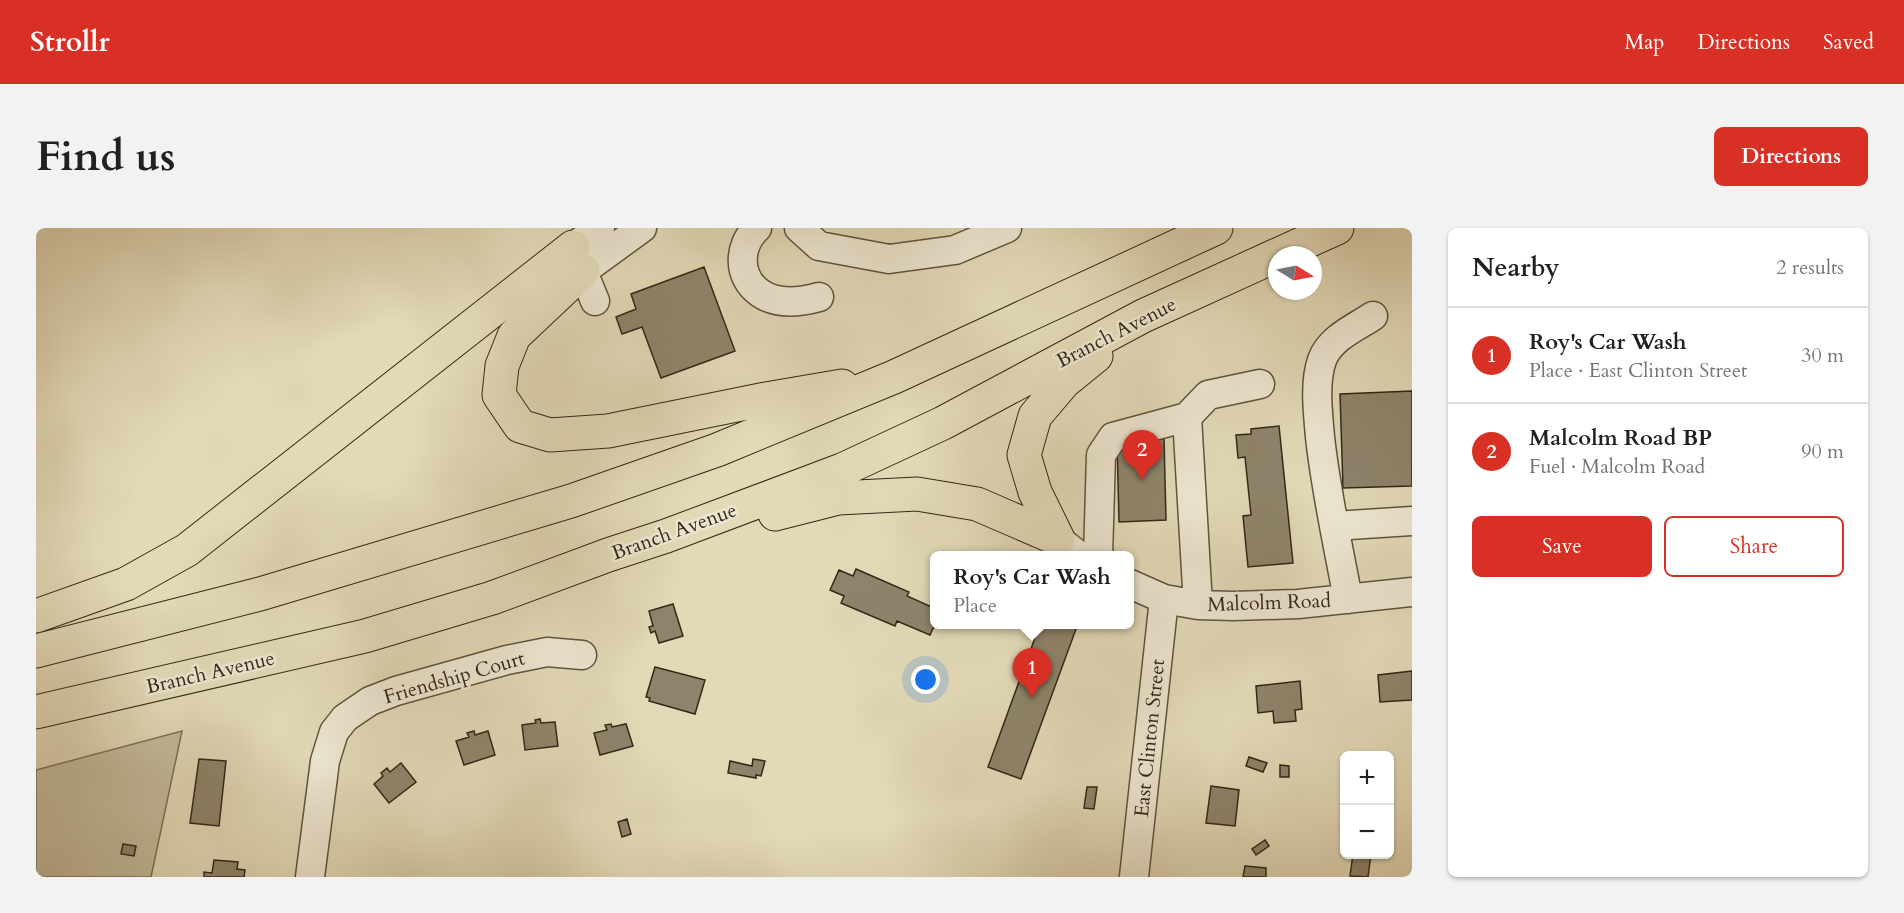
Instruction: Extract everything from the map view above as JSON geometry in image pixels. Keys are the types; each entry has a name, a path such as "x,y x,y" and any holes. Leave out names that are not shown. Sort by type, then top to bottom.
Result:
{"highway":[{"name":"Branch Avenue","path":"1297,246 1337,228"},
{"path":"36,651 260,594 572,501 717,450 894,377 1205,232"},
{"path":"578,259 514,336 502,366 499,395 520,426 550,435 608,431 766,399 894,377"},
{"path":"36,616 126,584 187,549 578,259"},
{"name":"Branch Avenue","path":"36,712 365,636 492,598 666,536 842,470 943,423 1143,316 1268,259"},
{"path":"1068,547 1035,492 1024,454 1035,416 1064,382 1143,316"},
{"path":"608,555 838,498 917,494 977,504 1068,547"}],"street":[{"path":"578,259 600,228"},
{"path":"578,259 642,228"},
{"path":"757,228 746,241 742,254 743,268 748,281 761,294 784,301 798,302 819,297"},
{"path":"799,228 819,246 889,259 955,250 1007,228"},
{"path":"578,259 595,301"},
{"path":"1348,599 1325,477 1318,413 1318,379 1322,359 1334,341 1373,316"},
{"path":"1098,551 1101,455 1113,437 1186,417 1208,395 1260,384"},
{"path":"1186,417 1198,605"},
{"path":"1334,526 1412,521"},
{"name":"Malcolm Road","path":"1134,586 1164,599 1198,605 1234,606 1287,604 1412,592"},
{"name":"East Clinton Street","path":"1134,877 1164,599"},
{"name":"Friendship Court","path":"310,877 321,784 331,740 339,725 354,711 370,701 396,691 516,658 547,652 582,656"}],"shaded area":[{"path":"182,731 151,877 36,877 36,770"}],"building":[{"path":"704,267 735,351 661,378 642,327 622,334 616,317 636,309 631,294"},
{"path":"1412,391 1412,486 1343,488 1340,394"},
{"path":"1279,426 1293,563 1248,567 1243,516 1251,515 1245,457 1238,458 1236,435 1251,434 1251,429"},
{"path":"1164,439 1166,520 1119,522 1117,440"},
{"path":"856,569 909,592 907,596 930,606 930,629 933,629 930,635 897,621 895,626 841,603 844,596 830,590 839,570 853,576"},
{"path":"673,604 683,636 659,643 655,631 651,633 649,627 653,626 649,611"},
{"path":"1038,629 1076,629 1021,779 988,767"},
{"path":"655,667 705,680 695,714 649,701 650,698 646,697"},
{"path":"1412,671 1412,700 1380,702 1378,675"},
{"path":"1300,681 1302,709 1295,710 1296,721 1274,723 1273,711 1258,713 1256,686"},
{"path":"540,719 541,723 555,722 558,746 525,750 522,725 536,723 535,720"},
{"path":"611,724 612,727 626,724 633,746 600,755 594,733 607,730 605,725"},
{"path":"474,731 475,735 488,731 495,755 464,765 456,741 469,737 467,733"},
{"path":"1249,757 1267,763 1263,772 1246,766"},
{"path":"199,759 226,761 219,826 190,823"},
{"path":"753,759 765,761 761,776 756,775 756,778 728,773 730,761 752,766"},
{"path":"401,763 416,782 389,803 374,784 383,776 381,773 387,768 390,772"},
{"path":"1280,765 1289,766 1289,777 1280,777"},
{"path":"1211,786 1239,790 1235,826 1206,823"},
{"path":"1087,787 1097,787 1094,809 1084,808"},
{"path":"627,819 631,834 622,837 618,822"},
{"path":"1265,840 1269,846 1256,855 1252,849"},
{"path":"123,844 136,846 134,856 121,854"},
{"path":"1352,859 1370,859 1368,877 1350,876"},
{"path":"214,860 238,862 237,869 245,870 244,877 204,877 204,872 212,873"},
{"path":"1245,866 1266,868 1266,877 1243,877"}],"place":[{"name":"Malcolm Road BP","path":"1142,480"},
{"name":"Roy's Car Wash","path":"1032,698"}]}
